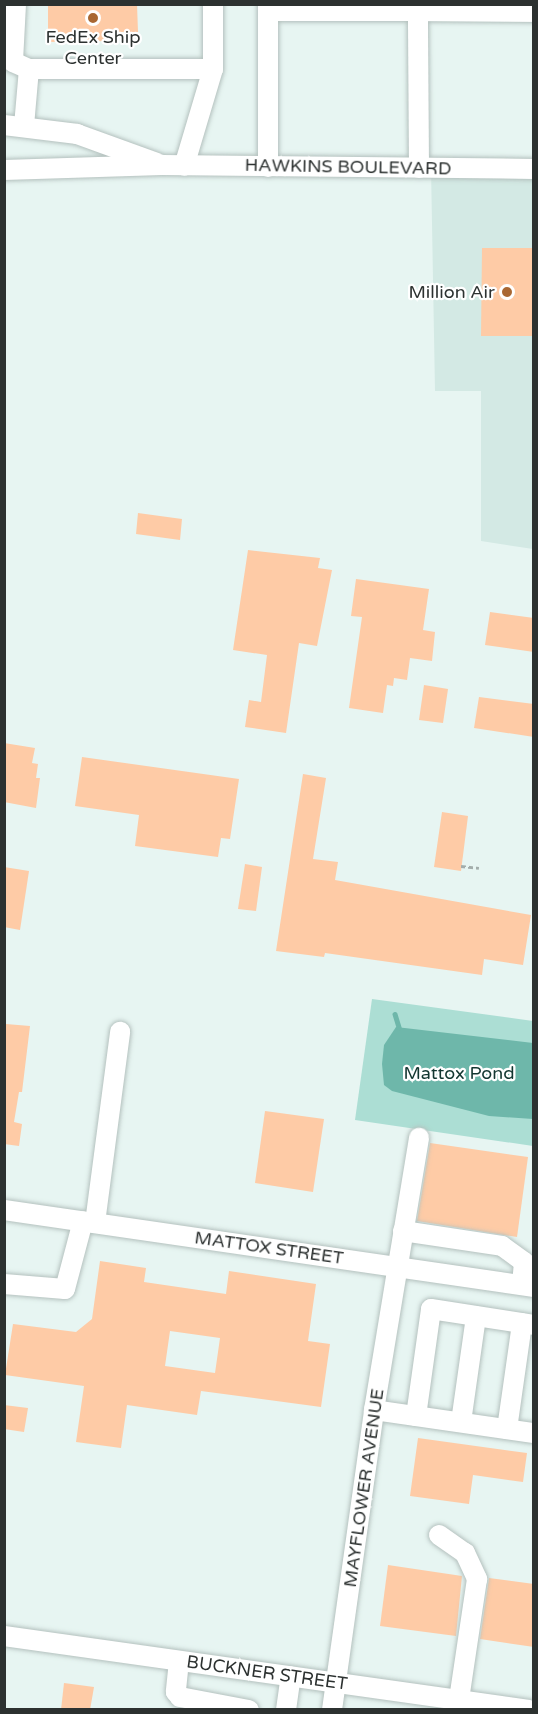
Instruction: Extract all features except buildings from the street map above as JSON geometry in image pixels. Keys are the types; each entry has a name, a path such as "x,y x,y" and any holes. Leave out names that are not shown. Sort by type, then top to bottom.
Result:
{"street":[{"path":"15,4 13,62 28,69 213,69"},
{"path":"184,166 213,69 213,4"},
{"path":"268,167 268,8 334,7 418,11 534,12"},
{"path":"418,11 419,168"},
{"path":"14,126 28,69"},
{"name":"HAWKINS BOULEVARD","path":"14,126 68,132 114,144 162,165"},
{"name":"HAWKINS BOULEVARD","path":"4,170 162,165 534,169"},
{"path":"4,1284 65,1289 89,1222 120,1032"},
{"name":"MAYFLOWER AVENUE","path":"332,1710 374,1410 419,1138"},
{"name":"MATTOX STREET","path":"4,1210 528,1286"},
{"path":"403,1232 502,1246 529,1262 528,1286"},
{"path":"416,1416 431,1309 528,1324 507,1429"},
{"path":"461,1422 476,1316"},
{"path":"374,1410 534,1433"},
{"path":"439,1535 465,1553 477,1579 459,1700"},
{"name":"BUCKNER STREET","path":"4,1636 529,1710"},
{"path":"179,1661 176,1692 180,1697 249,1710"},
{"path":"286,1710 291,1676"}],"path":[{"path":"461,866 479,868"}],"shaded area":[{"path":"431,168 533,169 533,549 481,541 481,391 435,391"},
{"name":"Mattox Pond","path":"396,1027 533,1043 533,1119 489,1116 392,1091 384,1085 382,1064 384,1045"}],"green space":[{"name":"Mattox Pond","path":"372,999 533,1021 533,1146 355,1120"}],"waterway":[{"path":"395,1014 399,1027"}],"place":[{"name":"FedEx Ship Center","path":"93,18"},
{"name":"Million Air","path":"507,292"}]}
